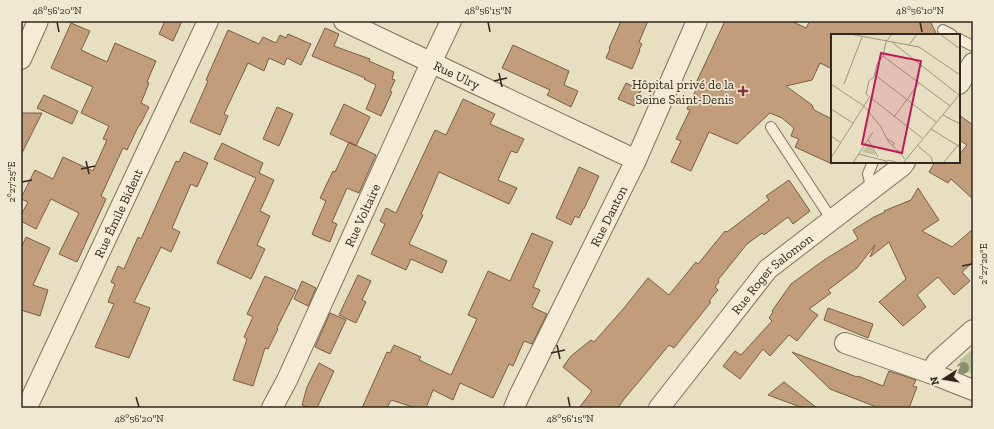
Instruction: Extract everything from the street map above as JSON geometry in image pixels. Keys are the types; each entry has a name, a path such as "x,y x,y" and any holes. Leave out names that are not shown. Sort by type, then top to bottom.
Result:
{"street":[{"path":"21,59 38,21"},
{"name":"Rue Émile Bident","path":"31,406 44,370 208,21"},
{"name":"Rue Ulry","path":"344,21 636,160"},
{"name":"Rue Voltaire","path":"272,408 287,380 451,21"},
{"name":"Rue Danton","path":"514,408 636,160 697,21"},
{"path":"960,82 973,63"},
{"name":"Rue Roger Salomon","path":"659,408 768,269 872,190 904,163"},
{"path":"930,373 937,362 973,330"},
{"path":"845,343 973,390"}],"lane":[{"path":"960,40 973,46"},
{"path":"772,127 832,220"},
{"path":"872,190 868,174 873,163"}],"green space":[{"path":"973,349 973,374 962,370 960,360"}],"building":[{"path":"165,21 182,21 173,41 159,34"},
{"path":"621,21 648,21 639,42 642,44 632,69 606,58"},
{"name":"Hôpital privé de la Seine Saint-Denis","path":"725,21 791,21 806,28 810,21 930,21 936,34 831,34 831,68 820,63 812,80 786,86 812,105 814,110 831,118 832,164 795,147 799,139 791,136 794,128 782,118 770,113 737,144 709,132 691,171 671,162 681,141 676,139 690,110 687,109 698,85 696,83"},
{"path":"71,23 90,31 81,50 107,62 115,43 156,61 147,82 149,83 141,103 149,107 127,150 123,148 101,196 106,199 77,262 59,254 79,213 51,199 36,229 21,221 21,215 28,202 21,198 35,170 53,179 63,157 93,171 107,140 103,139 109,126 81,113 93,87 51,68"},
{"path":"325,28 339,34 334,46 370,59 369,61 394,72 392,79 395,80 390,91 392,92 381,116 366,109 376,85 364,79 365,78 312,56"},
{"path":"228,30 259,44 263,37 276,43 280,35 286,38 288,34 311,44 301,65 287,58 284,65 269,58 264,71 248,63 224,114 228,116 220,135 190,122 208,81 206,80"},
{"path":"513,45 569,71 564,85 578,91 571,107 547,95 550,90 502,68"},
{"path":"626,83 641,90 634,106 618,99"},
{"path":"44,95 78,111 72,124 37,108"},
{"path":"463,99 495,114 490,124 524,139 517,153 511,151 498,180 517,188 509,204 439,172 421,214 423,215 409,244 447,261 442,273 411,259 406,270 371,254 385,224 380,221 386,208 396,213 435,130 446,135"},
{"path":"344,104 370,117 356,146 330,134"},
{"path":"277,107 293,114 279,146 263,139"},
{"path":"21,113 42,113 21,155"},
{"path":"960,116 973,125 973,199 951,179 948,183 929,172 934,163 960,163 960,154 967,145 960,141"},
{"path":"349,142 376,155 359,193 347,188 332,222 337,224 330,242 312,234 326,201 320,198 333,171 335,172"},
{"path":"222,143 263,163 259,173 274,180 260,211 270,216 257,245 265,249 251,279 217,263 256,178 214,159"},
{"path":"184,152 208,163 197,187 191,184 172,228 180,232 171,252 161,247 134,302 150,308 129,358 95,347 114,304 108,302 115,284 111,282 118,266 124,269 138,237 141,239 176,161 179,162"},
{"path":"579,167 599,176 579,218 575,216 571,225 556,218"},
{"path":"789,180 810,211 793,224 788,217 764,235 762,233 747,244 718,280 719,282 715,287 718,290 709,301 711,302 674,348 669,345 618,408 579,408 592,391 563,367 571,356 591,340 594,342 648,278 669,295 696,262 698,264 725,231 727,232 769,200 766,196"},
{"path":"918,188 939,220 922,231 952,247 973,229 973,262 962,272 970,281 954,295 938,277 917,295 926,307 903,326 879,302 906,279 889,242 870,257 875,245 857,268 828,290 831,293 809,309 818,315 797,341 789,335 770,356 763,349 740,379 723,366 735,351 741,355 772,321 769,318 773,312 772,311 791,284 824,260 858,239 853,230 885,212 884,211 911,200"},
{"path":"532,233 553,242 533,287 540,290 532,307 547,314 532,344 524,341 513,366 509,364 493,398 460,383 453,400 433,390 426,408 416,408 391,400 387,408 362,408 387,352 390,353 394,345 421,357 419,360 451,375 477,319 468,315 488,271 510,281"},
{"path":"26,237 50,248 33,285 48,290 40,316 21,310 21,248"},
{"path":"358,275 371,281 362,300 366,302 356,323 339,315"},
{"path":"265,276 296,290 268,349 265,348 253,386 233,380 247,339 244,337 253,317 247,314"},
{"path":"302,281 316,288 308,306 294,299"},
{"path":"828,308 873,324 868,338 824,320"},
{"path":"330,313 346,320 330,354 315,347"},
{"path":"792,352 883,386 889,371 916,380 913,386 917,387 909,408 879,408 830,389"},
{"path":"319,363 334,371 317,408 311,408 302,405 307,387"},
{"path":"784,382 817,408 803,408 768,395"}],"place":[{"name":"Hôpital privé de la Seine Saint-Denis","path":"743,91"}]}
